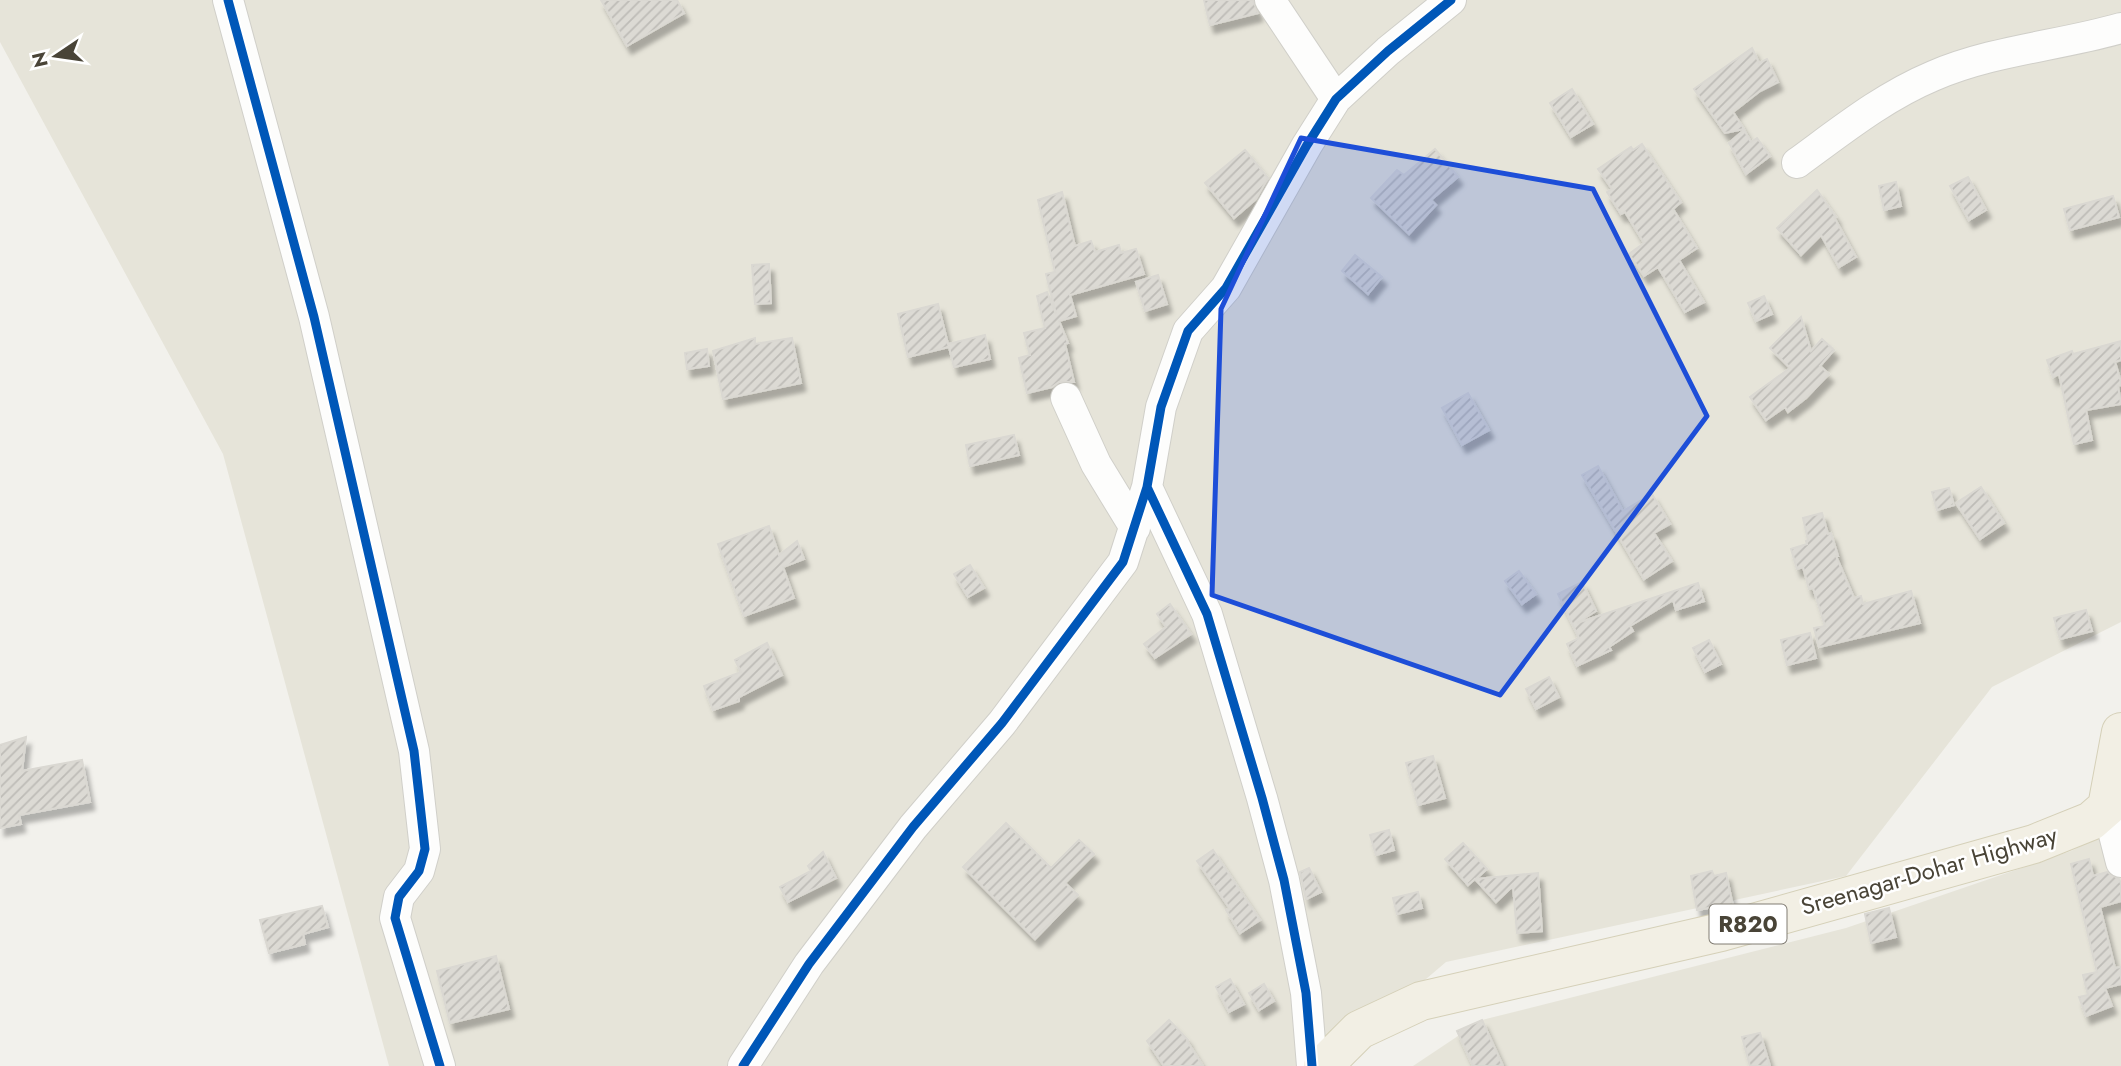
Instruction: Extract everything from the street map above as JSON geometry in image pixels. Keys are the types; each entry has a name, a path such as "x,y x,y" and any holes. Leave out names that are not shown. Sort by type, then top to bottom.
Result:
{"main road":[{"path":"2107,807 2121,733"},
{"name":"Sreenagar-Dohar Highway","path":"1323,1066 1359,1030 1421,1002 1721,932 2034,844 2091,821 2107,807"}],"street":[{"path":"228,0 314,317 414,751 425,849 419,871 399,897 396,918 439,1066"},
{"path":"1270,0 1336,99"},
{"path":"743,1066 809,964 914,827 1002,723 1123,562 1147,486 1161,407 1188,331 1226,288 1336,99 1388,51 1451,0"},
{"path":"1797,163 1875,106 1934,75 2009,52 2121,28"},
{"path":"1066,398 1096,464 1135,528"},
{"path":"1147,486 1207,614 1262,798 1284,880 1306,993 1312,1066"},
{"path":"2107,807 2121,862"}],"highlighted area":[{"path":"1301,138 1593,189 1707,416 1500,695 1212,595 1221,309"}],"shaded area":[{"path":"0,0 2121,0 2121,622 1992,687 1846,876 1446,962 1324,1066 389,1066 223,454 0,42"},
{"path":"2121,826 2121,1066 1413,1066 1482,1020 1846,928 2071,851"}],"building":[{"path":"601,0 677,0 684,13 627,46"},
{"path":"1204,0 1253,0 1258,13 1210,25"},
{"path":"1752,48 1759,63 1767,59 1778,82 1760,91 1733,112 1744,129 1725,133 1694,89"},
{"path":"1572,89 1593,124 1571,137 1550,103"},
{"path":"1744,130 1751,142 1757,138 1770,156 1746,174 1729,143"},
{"path":"1642,144 1681,202 1673,209 1697,248 1679,260 1704,302 1685,312 1658,267 1644,276 1629,254 1644,243 1625,212 1621,214 1607,192 1612,189 1598,169 1631,147 1633,150"},
{"path":"1435,149 1458,177 1431,200 1436,205 1409,234 1371,198 1397,170 1404,175"},
{"path":"1245,150 1268,178 1256,199 1234,218 1205,183"},
{"path":"1968,177 1986,210 1969,220 1950,186"},
{"path":"1896,182 1901,206 1884,210 1879,186"},
{"path":"1817,190 1836,217 1856,257 1839,267 1821,235 1801,255 1777,228"},
{"path":"1062,192 1075,246 1091,241 1095,252 1119,245 1121,253 1136,249 1144,274 1070,295 1076,316 1059,321 1068,343 1065,344 1074,382 1059,382 1052,387 1027,393 1019,358 1030,355 1024,333 1045,328 1037,296 1047,292 1056,314 1046,274 1055,272 1038,200"},
{"path":"2113,196 2119,217 2070,230 2064,209"},
{"path":"1355,255 1382,277 1368,294 1342,271"},
{"path":"769,264 771,303 755,304 752,265"},
{"path":"1158,275 1167,304 1145,311 1136,282"},
{"path":"1764,296 1772,314 1756,321 1748,303"},
{"path":"938,304 948,344 985,335 990,359 954,367 949,347 908,357 898,314"},
{"path":"1801,317 1811,351 1822,339 1834,350 1820,366 1829,374 1788,412 1785,407 1766,420 1750,397 1790,368 1770,348"},
{"path":"755,338 755,344 792,338 801,383 723,399 713,351"},
{"path":"2121,341 2121,360 2115,362 2121,382 2118,386 2121,404 2086,410 2092,440 2074,444 2059,374 2053,377 2047,360 2072,351 2073,354"},
{"path":"707,349 709,366 687,369 685,353"},
{"path":"1468,393 1489,430 1462,445 1442,408"},
{"path":"1014,435 1019,455 970,466 966,445"},
{"path":"1598,466 1623,511 1652,494 1670,524 1654,533 1672,561 1644,579 1582,475"},
{"path":"1981,487 2004,523 1980,539 1956,503"},
{"path":"1949,488 1954,505 1937,510 1932,492"},
{"path":"1822,513 1854,598 1861,596 1863,604 1911,591 1920,623 1819,647 1814,628 1825,626 1813,588 1809,589 1803,567 1797,569 1791,549 1807,544 1803,518"},
{"path":"769,526 779,555 797,541 804,559 783,567 794,598 744,616 718,544"},
{"path":"970,565 984,588 968,597 954,574"},
{"path":"1519,571 1536,594 1522,604 1505,581"},
{"path":"1582,582 1596,611 1577,623 1698,583 1704,601 1676,610 1673,600 1630,626 1633,631 1609,647 1611,650 1577,666 1567,644 1579,638 1558,594"},
{"path":"1170,604 1191,634 1155,658 1144,644 1166,627 1157,614"},
{"path":"2086,610 2092,631 2060,639 2054,618"},
{"path":"1810,633 1816,658 1787,665 1781,640"},
{"path":"1709,640 1721,664 1705,672 1693,648"},
{"path":"767,643 782,675 739,697 739,701 713,710 704,686 741,672 735,660"},
{"path":"1549,677 1559,697 1536,709 1526,689"},
{"path":"26,737 22,771 82,760 90,802 19,815 21,824 0,828 0,745"},
{"path":"1433,756 1445,798 1418,805 1406,763"},
{"path":"1006,823 1051,868 1079,840 1094,854 1065,883 1078,895 1035,939 963,867"},
{"path":"1389,830 1394,850 1376,855 1370,835"},
{"path":"1463,843 1487,869 1476,879 1538,873 1542,931 1517,933 1513,886 1496,902 1475,879 1468,885 1445,859"},
{"path":"1213,850 1260,920 1240,933 1226,910 1230,909 1197,861"},
{"path":"823,852 836,878 788,902 780,887 811,871 808,866"},
{"path":"2089,859 2093,876 2107,872 2119,879 2121,884 2121,901 2100,907 2115,968 2121,967 2121,984 2105,988 2112,1006 2086,1016 2079,997 2088,995 2083,975 2097,972 2071,864"},
{"path":"1309,868 1321,892 1306,899 1300,872"},
{"path":"1712,871 1714,876 1726,873 1733,906 1715,911 1714,907 1697,910 1691,876"},
{"path":"1418,892 1422,908 1397,914 1393,898"},
{"path":"322,906 328,927 303,934 305,944 269,953 260,920"},
{"path":"1889,908 1896,937 1871,943 1865,914"},
{"path":"496,956 509,1009 450,1023 437,971"},
{"path":"1230,979 1244,1004 1229,1012 1216,987"},
{"path":"1264,984 1274,1001 1259,1010 1249,993"},
{"path":"1169,1020 1188,1040 1203,1066 1164,1066 1147,1041"},
{"path":"1482,1020 1503,1066 1473,1066 1457,1031"},
{"path":"1760,1033 1770,1066 1750,1066 1742,1037"}],"cycle path":[{"path":"228,0 314,317 414,751 425,849 419,871 399,897 395,918 440,1066"},
{"path":"743,1066 809,964 913,827 1002,723 1123,562 1147,487 1161,407 1188,331 1226,288 1336,99 1388,51 1451,0"},
{"path":"1147,487 1207,614 1262,798 1284,880 1306,993 1312,1066"}]}
